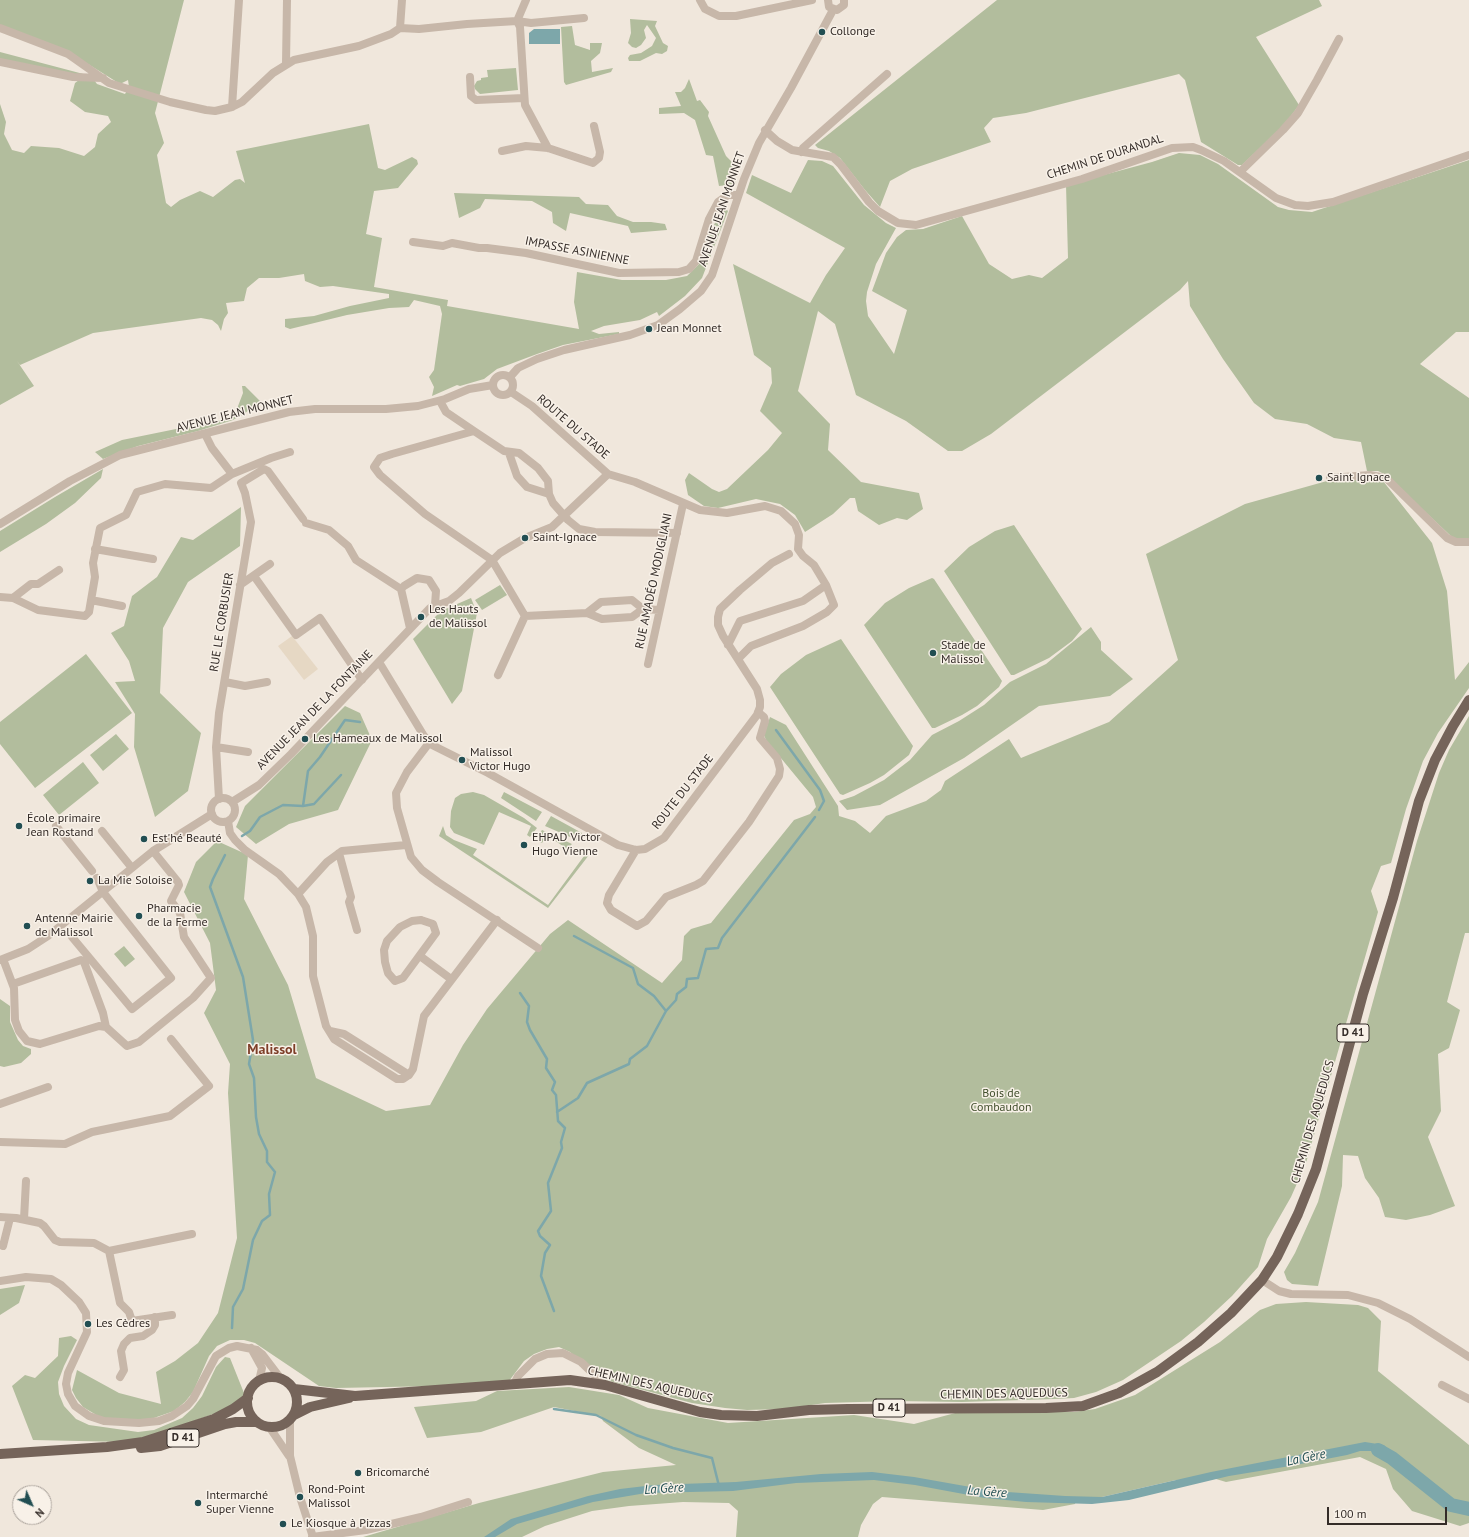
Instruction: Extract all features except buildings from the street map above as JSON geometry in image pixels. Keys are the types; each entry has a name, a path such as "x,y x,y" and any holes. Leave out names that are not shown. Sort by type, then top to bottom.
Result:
{"main road":[{"name":"CHEMIN DES AQUEDUCS","path":"292,1418 310,1407 355,1396 570,1380 605,1385 700,1412 727,1415 757,1416 809,1410 848,1408 1046,1408 1083,1406 1119,1393 1157,1372 1203,1337 1231,1313 1262,1280 1277,1257 1292,1226 1316,1169 1363,994 1393,898 1420,801 1435,760 1469,700"},
{"path":"266,1378 281,1379 294,1389 298,1402 292,1418 284,1425 270,1428 257,1422 249,1412 248,1398 253,1386 259,1381 266,1378"},
{"name":"CHEMIN DES AQUEDUCS","path":"294,1389 355,1396"},
{"name":"D 41","path":"0,1454 107,1447 142,1442 214,1419 233,1409 248,1398"},
{"name":"D 41","path":"107,1447 130,1449 160,1446 225,1424 236,1422 257,1422"}],"street":[{"path":"232,107 239,0"},
{"path":"286,64 287,0"},
{"path":"400,28 402,0"},
{"path":"526,0 517,21 520,27 524,98 527,109 548,148"},
{"path":"700,0 705,9 719,16 736,16 812,0"},
{"path":"828,0 829,7 833,10"},
{"name":"AVENUE JEAN MONNET","path":"510,377 518,368 537,359 564,350 605,342 658,325 701,291 712,274 751,160 765,130 791,88 833,10 841,9 844,5 844,0"},
{"path":"0,28 68,54 102,78 116,85 195,108 214,110 232,107 242,102 273,73 286,64 303,57 359,46 384,37 400,28 419,29 517,21 532,23 584,18"},
{"path":"1240,172 1283,130 1298,112 1318,80 1339,39"},
{"path":"0,62 73,77 102,78"},
{"path":"801,152 803,148 887,74"},
{"path":"470,77 471,96 476,100 524,98"},
{"path":"502,151 526,146 548,148 588,162 597,161 600,152 594,126"},
{"name":"CHEMIN DE DURANDAL","path":"765,130 782,145 801,152 833,157 878,211 898,223 916,226 1082,179 1150,157 1172,148 1193,147 1213,156 1240,172 1276,198 1295,205 1308,206 1348,197 1469,155"},
{"name":"IMPASSE ASINIENNE","path":"412,242 443,246 452,243 478,248 526,253 619,273 679,272 689,269 696,261 710,219 718,202 728,195 738,196"},
{"path":"505,374 510,377 514,382 514,387 511,392 506,395 500,395 495,391 492,385 494,380 498,375 505,374"},
{"name":"AVENUE JEAN MONNET","path":"0,524 70,481 120,455 205,434 236,424 289,412 315,409 405,407 440,401 469,389 492,385"},
{"name":"ROUTE DU STADE","path":"511,392 532,406 608,474 635,482 683,504 700,510 718,513 736,512 758,506 773,508 787,515 795,524 800,535 798,549 803,556 814,565 826,585"},
{"path":"440,401 446,412 509,453 519,453 538,468 548,481 549,494 553,503 574,526 583,531 677,533"},
{"path":"474,431 380,458 374,467 380,475 430,518 492,560 525,616"},
{"path":"205,434 212,448 232,474"},
{"path":"0,597 13,598 38,610 82,617 89,612 95,577 93,562 100,528 126,516 135,495 140,490 165,484 209,488 215,486 232,474 290,452"},
{"path":"509,453 517,476 527,488 549,494"},
{"name":"RUE LE CORBUSIER","path":"219,799 216,747 224,682 251,522 245,493 241,484 264,469 268,471 305,521 329,530 348,546 356,560 401,589"},
{"name":"AVENUE JEAN DE LA FONTAINE","path":"232,802 259,785 430,608 449,601 500,553 525,538 552,527 608,474"},
{"path":"1330,478 1370,475 1386,478 1447,538 1456,542 1469,542"},
{"name":"RUE AMADÉO MODIGLIANI","path":"648,664 683,504"},
{"path":"95,548 153,559"},
{"path":"379,662 429,743 573,822 618,845 636,850 609,895 608,903 611,910 637,926 646,921 666,897 703,881 749,822 779,776 780,769 777,758 760,738 765,721 758,712 760,700 757,689 728,645 718,625 720,609 772,562 789,554"},
{"path":"240,584 270,564"},
{"path":"13,598 31,584 38,584 59,570"},
{"path":"254,576 296,635 320,618 362,680"},
{"path":"410,628 401,589 407,583 417,578 429,580 436,591 435,605"},
{"path":"728,645 740,621 803,601 826,585 834,602 832,609 803,626 751,646 738,659"},
{"path":"91,600 122,606"},
{"path":"587,613 601,602 632,600 643,609 659,610"},
{"path":"525,616 587,613 602,619 621,618 632,617 643,609"},
{"path":"498,675 525,616"},
{"path":"224,682 245,686 267,682"},
{"name":"ROUTE DU STADE","path":"636,850 651,846 664,838 758,712"},
{"path":"429,743 407,772 396,793 397,808 406,845 411,858 422,870 538,948"},
{"path":"216,747 248,752"},
{"path":"225,798 232,802 235,812 228,822 220,822 212,814 213,804 219,799 225,798"},
{"path":"153,851 178,882 179,885 171,901 180,913 184,936 211,978 193,998 132,1046 127,1046 106,1027 99,1026 40,1044 31,1043 22,1037 15,1020 13,984 2,959 35,945 153,851 212,814"},
{"path":"228,822 230,833 235,840 245,850 268,865 298,894 306,907 313,936 313,976 326,1026 339,1044 397,1080 403,1079 414,1069 424,1016 497,920"},
{"path":"56,826 95,874 103,892 170,978 132,1009 72,937"},
{"path":"102,831 132,868"},
{"path":"298,894 327,862 339,853 348,850 406,845"},
{"path":"339,853 351,897 349,902 357,930"},
{"path":"412,921 429,922 433,924 436,933 420,956 403,978 396,981 388,973 384,950 387,941 400,926 412,921"},
{"path":"420,956 451,979"},
{"path":"13,984 81,960 84,962 103,1014 106,1027"},
{"path":"0,1142 65,1144 92,1132 170,1116 209,1086 171,1039"},
{"path":"0,1104 48,1087"},
{"path":"24,1219 26,1181"},
{"path":"0,1217 24,1219 44,1226 50,1235 60,1242 94,1243 109,1251 192,1234"},
{"path":"3,1246 10,1218"},
{"path":"109,1251 120,1304 128,1312 132,1320 172,1315"},
{"path":"0,1281 26,1277 50,1279 61,1285 79,1302 86,1313 87,1332 68,1373 66,1384 68,1394 75,1406 82,1412 104,1421 118,1423 150,1423 180,1412 190,1403 216,1356 233,1347 242,1346 262,1354 281,1379"},
{"path":"1262,1280 1279,1291 1291,1294 1348,1295 1378,1303 1410,1319 1469,1357"},
{"path":"120,1377 124,1370 121,1351 124,1344 130,1338 143,1336 152,1330 155,1326 155,1317"},
{"path":"250,1348 262,1368 259,1381"},
{"path":"514,1384 518,1376 535,1359 547,1354 564,1353 581,1362 605,1385"},
{"path":"1442,1385 1469,1399"},
{"path":"292,1418 290,1456 300,1498 312,1537 366,1530 421,1517 468,1502"},
{"path":"270,1428 290,1456"}],"green space":[{"path":"0,0 184,0 155,113 164,143 157,155 166,203 171,207 180,200 200,191 213,197 235,180 240,179 245,183 236,151 369,124 378,168 385,170 412,157 417,160 418,164 398,188 374,191 366,234 382,238 374,287 448,300 447,306 579,329 574,302 577,272 622,280 666,280 687,276 699,264 706,242 721,210 726,209 728,211 702,278 685,296 659,316 657,312 640,320 604,326 591,331 599,334 619,332 619,334 563,345 497,369 484,379 460,386 457,385 432,396 434,387 429,377 434,370 442,314 440,306 414,300 409,307 389,308 347,315 290,329 285,327 285,319 314,316 350,306 389,298 389,294 333,286 320,287 305,281 304,274 279,278 259,278 247,288 244,301 226,303 228,313 224,319 221,331 218,325 212,320 201,318 93,333 20,365 17,361 34,386 0,405 0,104 6,122 4,134 12,150 24,153 31,146 59,148 84,156 95,147 98,134 111,122 108,116 85,112 70,101 75,83 83,77 0,59 0,52 91,76 97,84 125,94 129,87 128,80 120,84 88,64 0,26"},
{"path":"997,0 1319,0 1322,6 1256,37 1299,105 1285,124 1242,165 1238,165 1201,142 1185,80 1179,74 1026,113 993,118 984,128 991,142 912,169 890,181 880,207 840,158 829,151 818,148 815,145"},
{"path":"630,19 657,21 655,26 663,43 668,46 667,51 662,54 656,53 640,61 629,61 628,58 630,55 641,53 652,46 656,38 647,25 644,30 646,38 641,45 636,48 632,47 628,43 631,33"},
{"path":"572,26 575,45 590,50 590,43 602,43 600,53 591,61 592,72 613,68 611,72 566,85 564,82 561,27"},
{"path":"516,68 518,90 480,94 475,89 474,86 477,81 481,80 481,78 488,77 487,70"},
{"path":"689,79 697,101 700,100 709,112 708,116 726,156 732,162 736,184 719,186 713,156 706,155 695,120 684,113 659,114 659,108 681,106 675,92 681,92 685,88"},
{"path":"1179,153 1200,155 1218,164 1278,207 1289,210 1312,212 1469,160 1469,332 1456,332 1420,364 1469,398 1469,539 1453,538 1386,475 1378,471 1367,471 1361,442 1334,438 1307,424 1275,419 1254,403 1223,359 1190,306 1188,281 1180,290 991,434 962,451 948,451 906,421 856,395 835,324 818,311 798,391 830,424 828,450 861,482 919,493 923,509 907,520 897,518 879,525 858,511 855,498 850,498 833,514 805,532 795,515 780,504 756,499 718,508 704,506 688,495 685,480 689,473 712,489 719,492 727,489 768,450 782,433 760,411 772,383 771,368 754,355 733,264 810,303 826,275 845,248 746,193 752,175 791,193 808,160 822,161 833,166 864,205 886,223 896,228 876,264 867,292 866,301 868,316 894,354 907,310 872,291 886,253 897,237 906,230 923,229 962,216 989,264 1012,279 1029,275 1042,278 1068,258 1066,185 1152,162"},
{"path":"454,193 579,197 586,204 608,205 617,216 633,222 665,224 667,230 631,233 628,226 570,213 566,231 553,223 552,212 532,201 485,199 480,208 459,218"},
{"path":"242,386 245,386 260,401 244,414 233,420 198,431 138,446 103,459 95,452 122,440 230,418 235,414 243,393"},
{"path":"103,469 101,478 75,503 46,524 0,552 0,531"},
{"name":"Bois de Combaudon","path":"1334,479 1383,481 1432,543 1447,591 1455,680 1469,662 1469,688 1438,733 1423,761 1406,809 1391,863 1381,866 1371,891 1378,912 1306,1163 1291,1197 1267,1239 1258,1267 1232,1296 1181,1341 1123,1380 1096,1392 1074,1398 962,1402 894,1401 825,1403 784,1409 747,1410 725,1408 692,1403 602,1379 570,1352 559,1347 547,1349 534,1354 524,1361 509,1381 438,1386 336,1388 319,1386 255,1343 244,1340 230,1340 217,1346 209,1356 193,1392 185,1402 174,1411 151,1419 113,1420 98,1416 83,1407 76,1398 72,1390 77,1370 119,1393 161,1404 156,1372 175,1361 198,1343 218,1313 237,1238 228,1093 230,1064 204,1013 216,990 210,943 184,892 196,862 217,841 248,855 244,899 288,985 316,1078 386,1111 430,1105 463,1045 487,1009 550,934 568,920 662,983 682,960 684,936 691,929 711,923 794,820 810,814 816,807 813,797 766,740 764,735 770,717 786,725 838,806 839,816 855,821 870,833 886,816 926,801 941,790 945,781 1009,739 1021,758 1109,722 1178,660 1146,554 1245,504"},
{"path":"241,507 240,546 188,582 163,628 160,693 201,733 188,791 155,817 134,747 135,714 115,682 135,681 129,661 111,633 124,626 132,596 157,577 181,537 193,540"},
{"path":"1014,525 1082,629 1072,641 1049,658 1014,675 1011,675 944,571 969,547 995,531"},
{"name":"Stade de Malissol","path":"932,578 1002,681 999,687 977,706 935,728 932,728 864,625 885,603 909,588"},
{"path":"500,585 507,595 482,610 475,600"},
{"path":"471,598 477,613 462,691 452,704 413,639 441,611"},
{"path":"1091,627 1101,642 1101,650 1133,679 1110,696 1039,706 964,758 880,805 847,810 839,801 854,796 884,780 910,760 932,735 959,721 984,705 1010,682 1046,664"},
{"path":"841,639 913,746 909,755 884,775 843,795 840,794 770,687 781,674 806,655"},
{"path":"86,654 132,713 35,788 0,744 0,722"},
{"path":"345,706 360,713 372,740 338,810 289,824 256,844 236,827 245,806"},
{"path":"1469,716 1469,933 1465,933 1447,1002 1460,1010 1449,1048 1438,1054 1441,1111 1428,1137 1455,1206 1430,1215 1406,1220 1385,1217 1379,1198 1365,1178 1358,1156 1343,1155 1342,1186 1318,1286 1292,1284 1287,1280 1284,1272 1295,1253 1318,1202 1417,841 1439,773 1449,750"},
{"path":"116,734 129,749 103,771 90,755"},
{"path":"83,762 99,783 59,815 43,795"},
{"path":"473,792 484,795 524,818 537,828 530,837 527,835 531,826 499,812 484,845 454,833 450,827 451,811 455,798 461,794"},
{"path":"504,792 542,812 536,821 501,798"},
{"path":"551,816 582,833 577,840 545,826"},
{"path":"443,826 446,835 454,840 477,849 473,855 548,905 587,852 589,855 548,908 439,836"},
{"path":"542,830 572,844 567,849 547,835 542,843 539,842 539,834"},
{"path":"124,946 135,959 125,967 114,954"},
{"path":"0,999 10,1006 10,1022 18,1040 23,1046 31,1049 31,1054 21,1063 4,1067 0,1066"},
{"path":"25,1285 19,1303 0,1315 0,1289"},
{"path":"1306,1302 1358,1305 1368,1308 1381,1321 1378,1371 1469,1445 1469,1523 1460,1526 1412,1511 1393,1489 1386,1469 1360,1457 1226,1482 1216,1479 1176,1480 1102,1497 1077,1497 1075,1504 1043,1510 882,1497 873,1504 861,1525 858,1537 736,1537 738,1511 729,1503 683,1502 629,1506 592,1511 545,1526 522,1537 363,1537 479,1503 603,1472 676,1465 639,1448 603,1421 601,1416 554,1407 481,1432 427,1438 414,1407 476,1401 497,1391 569,1387 619,1395 648,1408 728,1423 854,1415 914,1424 959,1412 1074,1412 1095,1409 1135,1395 1220,1342 1260,1310 1276,1304"},
{"path":"71,1336 77,1340 58,1382 59,1394 64,1406 76,1419 89,1425 138,1432 154,1430 182,1418 193,1408 202,1396 216,1367 225,1357 230,1358 244,1393 240,1402 222,1411 148,1437 125,1442 33,1440 12,1386 25,1375 35,1378 58,1356 59,1338"}],"shaded area":[{"path":"292,636 318,669 304,680 278,646"}],"water":[{"path":"534,29 560,29 560,44 529,44 529,33"},
{"path":"1365,1442 1384,1445 1396,1457 1389,1464 1386,1457 1376,1451 1360,1451 1290,1466 1229,1476 1129,1500 1092,1504 1026,1502 985,1498 915,1485 874,1480 796,1483 733,1491 646,1493 593,1502 517,1524 495,1537 484,1537 511,1519 588,1496 620,1489 654,1485 736,1482 821,1474 872,1472 914,1477 993,1491 1102,1497 1211,1472"}],"waterway":[{"path":"242,836 250,831 260,817 283,805 303,806 308,771 320,757 345,720 360,722"},
{"path":"776,730 820,790 824,801 819,810"},
{"path":"303,806 314,804 341,775"},
{"path":"557,1112 578,1098 587,1083 629,1064 630,1059 647,1046 666,1011 676,1000 677,994 686,987 687,979 698,978 706,949 718,948 722,938 815,817"},
{"path":"225,855 210,887 243,977 253,1040 249,1064 254,1078 256,1117 259,1134 267,1151 267,1162 275,1172 269,1194 270,1215 262,1221 253,1240 243,1289 233,1307 232,1328"},
{"path":"574,936 633,968 638,984 654,996 666,1011"},
{"path":"520,993 529,1006 527,1022 530,1030 547,1059 546,1068 555,1082 552,1090 556,1095 558,1121 565,1128 561,1142 562,1148 548,1183 551,1211 538,1231 540,1236 550,1245 545,1253 541,1276 554,1311"},
{"path":"554,1409 596,1415 636,1435 673,1448 712,1458 719,1486"},
{"name":"La Gère","path":"1378,1450 1392,1458 1451,1505 1469,1509"}],"place":[{"name":"Collonge","path":"822,32"},
{"name":"Jean Monnet","path":"649,329"},
{"name":"Saint Ignace","path":"1319,478"},
{"name":"Saint-Ignace","path":"525,538"},
{"name":"Les Hauts de Malissol","path":"421,617"},
{"name":"Stade de Malissol","path":"933,653"},
{"name":"Les Hameaux de Malissol","path":"305,739"},
{"name":"Malissol Victor Hugo","path":"462,760"},
{"name":"École primaire Jean Rostand","path":"19,826"},
{"name":"Est'hé Beauté","path":"144,839"},
{"name":"EHPAD Victor Hugo Vienne","path":"524,845"},
{"name":"La Mie Soloise","path":"90,881"},
{"name":"Pharmacie de la Ferme","path":"139,916"},
{"name":"Antenne Mairie de Malissol","path":"27,926"},
{"name":"Les Cèdres","path":"88,1324"},
{"name":"Bricomarché","path":"358,1473"},
{"name":"Rond-Point Malissol","path":"300,1497"},
{"name":"Intermarché Super Vienne","path":"198,1503"},
{"name":"Le Kiosque à Pizzas","path":"283,1524"}],"district":[{"name":"Malissol","path":"272,1050"}]}
